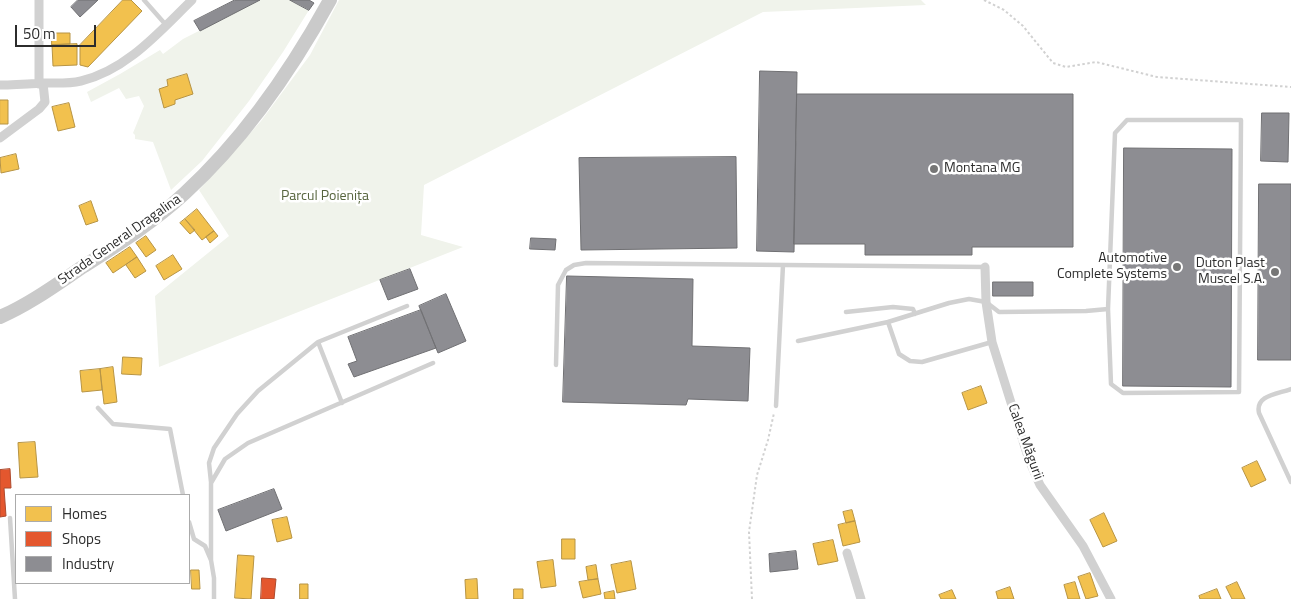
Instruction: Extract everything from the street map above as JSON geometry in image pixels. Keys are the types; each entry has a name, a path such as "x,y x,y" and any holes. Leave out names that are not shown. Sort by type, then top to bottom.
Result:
{"main road":[{"name":"Strada General Dragalina","path":"0,318 32,300 128,237 190,188 208,171 260,111 312,34 330,0"}],"street":[{"path":"0,138 32,115 45,102 41,83 39,0"},
{"path":"0,85 59,84 81,81 103,73 146,45 192,0"},
{"name":"Calea Măgurii","path":"985,267 986,302 992,342 1029,460 1040,485 1083,546 1111,599"},
{"path":"848,552 861,599"}],"lane":[{"path":"144,0 167,25"},
{"path":"1127,120 1241,120 1239,392 1123,393 1111,384 1108,309 1115,133 1127,120"},
{"path":"556,365 558,285 566,270 574,265 586,263 985,267"},
{"path":"776,406 783,265"},
{"path":"798,341 888,322 948,303 969,299 986,302 999,312 1108,309"},
{"path":"214,599 214,578 211,560 211,483 209,463 214,448 237,414 258,391 318,342 407,306"},
{"path":"846,312 893,307 913,309 915,314"},
{"path":"888,322 899,354 910,362 922,362 992,342"},
{"path":"318,342 342,403"},
{"path":"211,483 225,459 248,443 433,363"},
{"path":"1291,389 1264,398 1259,402 1258,406 1259,413 1291,482"},
{"path":"98,408 113,424 170,429 183,494"},
{"path":"10,518 15,599"},
{"path":"190,525 194,539 205,546 211,560"}],"path":[{"path":"984,0 1004,10 1024,26 1053,63 1066,67 1096,62 1157,77 1291,87"},
{"path":"752,599 749,532 756,475 768,440 776,406"}],"green space":[{"path":"260,0 290,0 309,10 249,101 202,161 171,190 153,142 135,139 133,133 144,106 139,96 126,99 119,88 91,102 87,92 160,50 163,54 183,39"},
{"name":"Parcul Poieniţa","path":"339,0 921,0 926,5 763,12 424,185 421,235 463,247 159,367 155,296 229,236 199,190 261,121 310,55"}],"building: Homes":[{"path":"123,0 131,0 142,11 88,67 80,65 80,45"},
{"path":"52,33 70,33 70,44 52,45"},
{"path":"77,44 77,65 53,66 52,45"},
{"path":"187,74 193,94 175,100 175,104 164,108 159,89 168,86 167,80"},
{"path":"0,100 8,100 8,124 0,124"},
{"path":"69,103 75,127 58,131 52,107"},
{"path":"16,154 19,169 1,173 0,158"},
{"path":"91,201 98,221 86,225 79,206"},
{"path":"197,209 214,231 202,240 185,219"},
{"path":"185,219 195,230 190,234 180,223"},
{"path":"214,231 218,236 210,243 206,237"},
{"path":"146,236 156,250 146,257 136,243"},
{"path":"130,247 137,257 113,273 106,263"},
{"path":"173,255 182,269 164,280 156,266"},
{"path":"137,257 146,271 135,278 126,265"},
{"path":"123,357 142,358 141,375 122,374"},
{"path":"113,367 117,402 104,404 100,369"},
{"path":"100,369 102,390 82,392 80,371"},
{"path":"981,386 987,403 968,410 962,393"},
{"path":"35,442 38,477 20,478 18,443"},
{"path":"1257,461 1266,480 1251,487 1242,468"},
{"path":"852,510 855,521 846,523 843,512"},
{"path":"1104,513 1117,541 1103,547 1090,520"},
{"path":"287,517 292,538 277,542 272,520"},
{"path":"855,521 860,542 843,546 838,525"},
{"path":"562,539 575,539 575,559 562,559"},
{"path":"833,540 838,561 818,565 813,544"},
{"path":"238,555 254,556 251,599 235,598"},
{"path":"553,560 556,586 541,588 537,562"},
{"path":"631,561 636,589 617,593 611,565"},
{"path":"596,565 598,579 588,580 586,567"},
{"path":"191,570 199,570 200,589 192,589"},
{"path":"1090,573 1098,596 1086,599 1078,577"},
{"path":"477,579 478,599 466,599 465,580"},
{"path":"598,579 601,594 583,598 579,582"},
{"path":"1075,582 1080,599 1068,599 1064,585"},
{"path":"1237,582 1245,599 1232,599 1226,587"},
{"path":"300,584 308,584 308,599 300,599"},
{"path":"1010,587 1014,599 998,599 996,592"},
{"path":"514,589 523,589 523,599 514,599"},
{"path":"1217,589 1221,599 1200,599 1199,596"},
{"path":"952,590 956,599 941,599 939,595"},
{"path":"614,591 615,599 605,599 604,593"}],"building: Shops":[{"path":"10,469 11,488 4,488 6,516 0,517 0,470"},
{"path":"262,578 276,579 274,599 261,599"}],"building: Industry":[{"path":"78,0 98,0 80,17 71,7"},
{"path":"235,0 260,0 200,31 194,21"},
{"path":"290,0 309,0 314,3 309,10"},
{"path":"760,71 797,72 794,252 757,251"},
{"name":"Montana MG","path":"797,94 1073,94 1073,247 972,247 972,255 865,255 865,244 794,244"},
{"path":"1262,113 1289,113 1288,162 1261,161"},
{"name":"Automotive Complete Systems","path":"1124,148 1232,149 1231,387 1123,386"},
{"path":"736,157 737,248 581,250 579,158"},
{"name":"Duton Plast Muscel S.A.","path":"1259,184 1291,184 1291,360 1258,360"},
{"path":"531,238 556,239 555,250 530,249"},
{"path":"410,269 418,289 388,300 380,280"},
{"path":"567,276 693,279 692,346 750,348 748,401 688,399 686,405 563,402"},
{"path":"993,282 1033,282 1033,296 993,296"},
{"path":"446,294 466,341 438,353 419,306"},
{"path":"421,310 436,348 354,377 348,364 357,361 348,337"},
{"path":"274,489 282,509 226,531 218,510"},
{"path":"796,551 798,569 770,572 769,554"}],"place":[{"name":"Montana MG","path":"934,169"},
{"name":"Automotive Complete Systems","path":"1177,267"},
{"name":"Duton Plast Muscel S.A.","path":"1275,272"}]}
